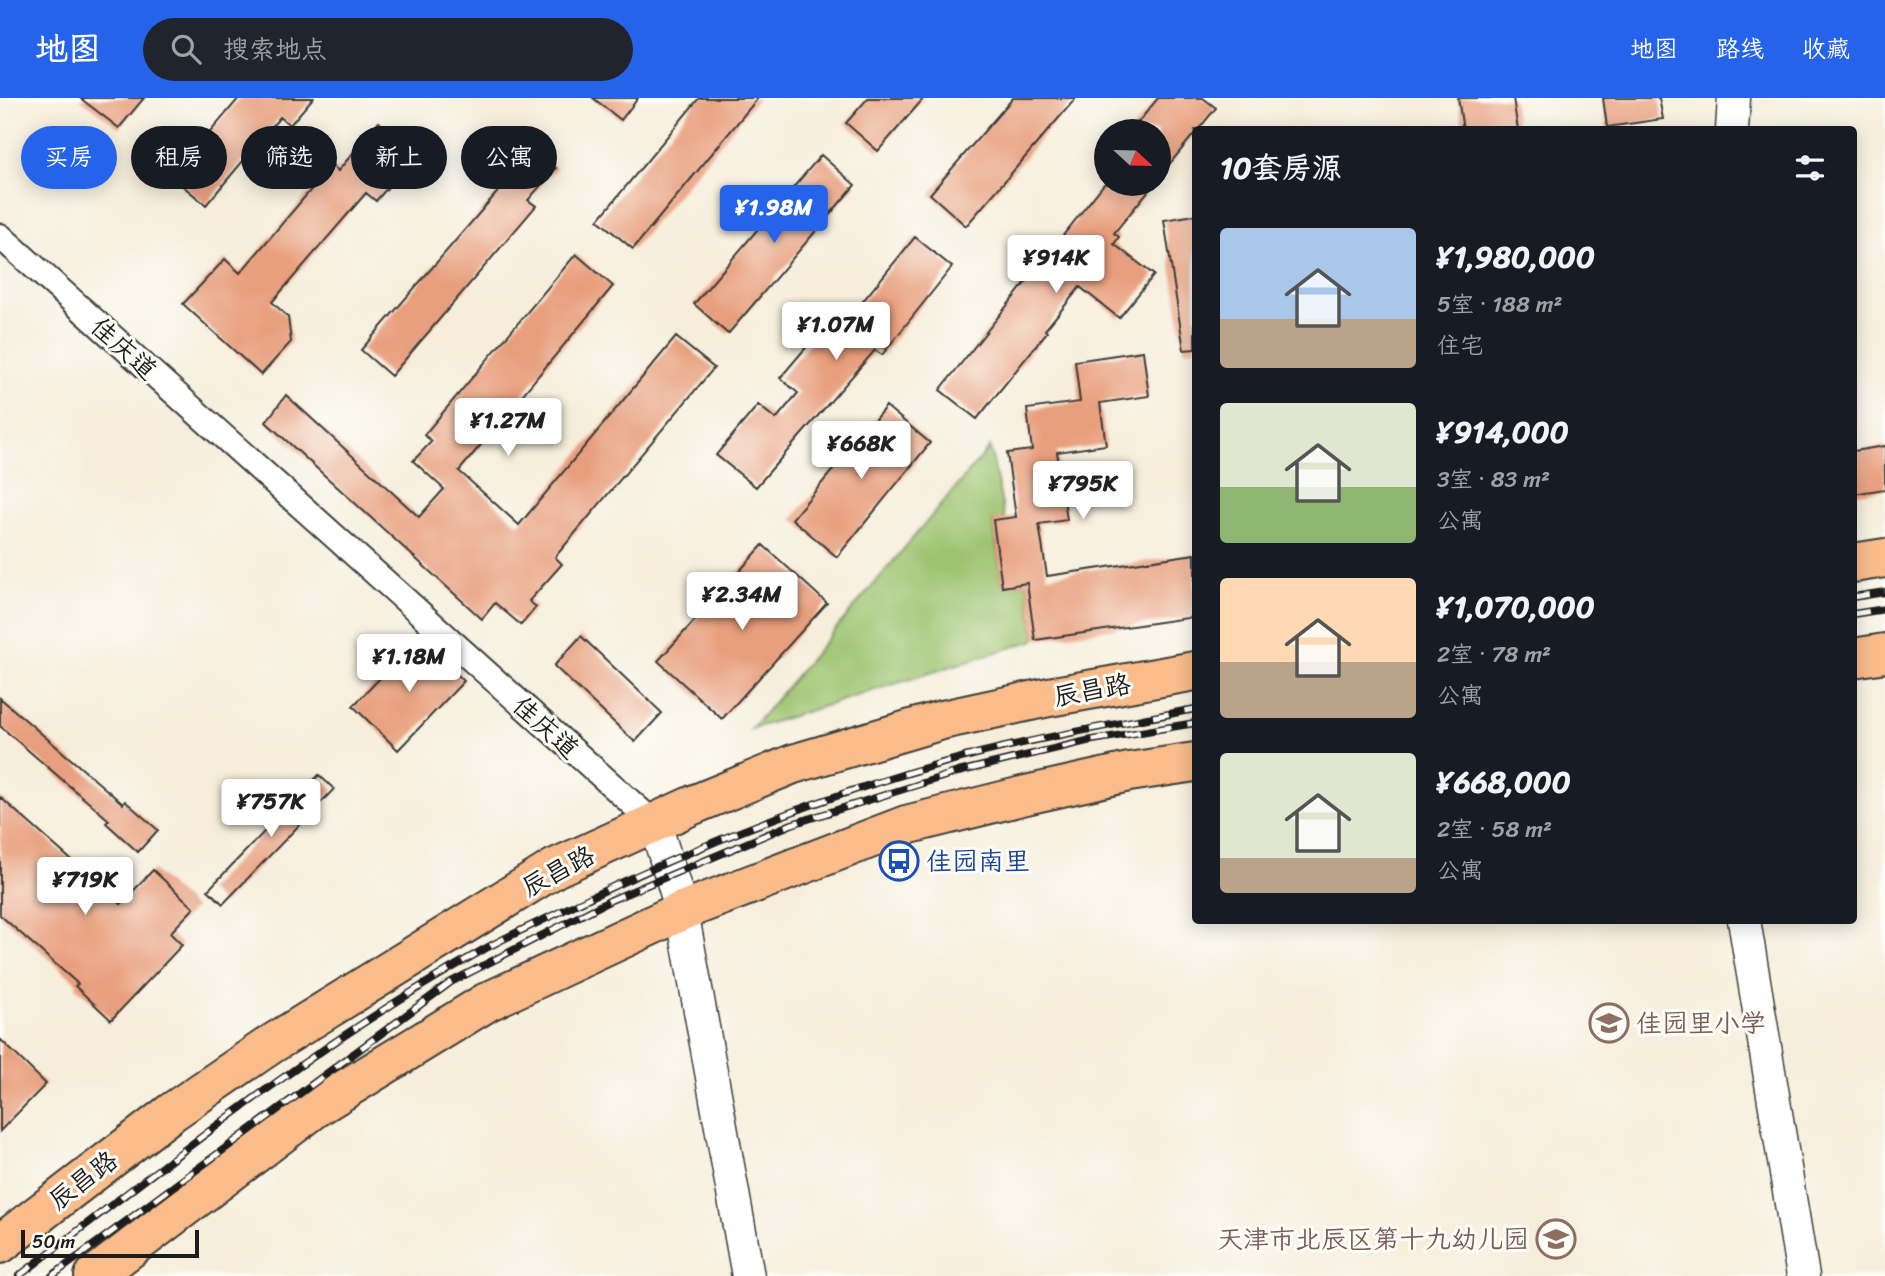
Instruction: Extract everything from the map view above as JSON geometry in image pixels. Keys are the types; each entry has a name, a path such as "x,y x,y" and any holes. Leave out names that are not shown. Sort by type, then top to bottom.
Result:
{"main road":[{"path":"1857,562 1885,558"},
{"path":"1857,657 1885,653"},
{"name":"辰昌路","path":"0,1244 172,1112 270,1045 555,868 693,805 793,764 942,720 1049,697 1192,672"},
{"path":"94,1276 318,1106 487,1002 682,911 906,825 1078,783 1192,762"}],"street":[{"path":"1732,126 1734,98"},
{"name":"佳庆道","path":"0,236 654,824"},
{"path":"654,824 682,911 748,1276"},
{"path":"1745,924 1803,1276"}],"green space":[{"path":"990,447 1005,519 993,521 1002,586 1027,583 1035,640 751,729"}],"building":[{"path":"80,98 144,98 119,128"},
{"path":"239,98 313,98 290,125 280,117 272,126 241,126 241,163 227,180 227,126 215,126"},
{"path":"593,98 638,98 621,120"},
{"path":"699,98 758,98 633,249 598,220"},
{"path":"868,98 924,98 878,151 846,123"},
{"path":"1013,98 1076,98 966,226 930,194"},
{"path":"1158,98 1203,98 1216,108 1201,126 1192,126 1192,137 1171,162 1171,119 1141,119"},
{"path":"1458,98 1513,98 1517,126 1462,126"},
{"path":"1603,98 1659,98 1663,119 1607,126"},
{"path":"351,155 351,189 386,189 376,201 366,193 272,302 288,317 291,342 261,375 183,304 225,259 240,273 312,189 337,189 338,171"},
{"path":"821,155 855,185 728,334 694,304"},
{"path":"187,189 219,189 206,205"},
{"path":"500,189 538,189 528,200 536,206 391,376 361,350"},
{"path":"1094,196 1144,196 1114,233 1119,237 1114,244 1154,275 1119,318 1080,287 977,419 940,390"},
{"path":"1192,215 1192,349 1184,350 1164,220"},
{"path":"915,237 952,267 882,355 875,350 756,487 716,455 758,405 776,419 798,393 780,378 814,338 825,348"},
{"path":"576,254 613,286 459,471 519,525 676,337 714,368 555,557 562,564 529,601 536,607 521,625 495,603 482,619 266,422 286,395 419,517 444,489 413,461 432,441 424,435"},
{"path":"1143,351 1149,396 1100,403 1106,445 1057,452 1067,520 1039,524 1047,576 1192,554 1192,617 1035,640 1027,583 1002,587 993,520 1016,517 1007,453 1032,450 1027,409 1080,402 1075,361"},
{"path":"886,406 930,443 837,557 792,519"},
{"path":"1885,446 1885,489 1857,493 1857,450"},
{"path":"763,545 827,603 722,719 658,661"},
{"path":"581,636 662,713 635,742 554,666"},
{"path":"420,637 464,681 398,750 353,706"},
{"path":"0,698 123,804 125,801 158,830 138,852 106,823 109,820 0,726"},
{"path":"319,775 334,789 223,904 208,890"},
{"path":"0,797 121,904 153,870 194,908 170,933 182,945 111,1020 75,986 78,984 0,915"},
{"path":"0,1039 46,1084 0,1131"}],"railway":[{"path":"1857,596 1885,592"},
{"path":"1857,613 1885,609"},
{"path":"19,1276 244,1106 360,1025 481,951 619,883 771,820 927,767 1061,735 1192,710"},
{"path":"52,1276 451,982 611,900 792,824 958,772 1087,741 1192,724"}],"place":[{"name":"佳园南里","path":"899,861"},
{"name":"佳园里小学","path":"1609,1023"},
{"name":"天津市北辰区第十九幼儿园","path":"1556,1239"}]}
